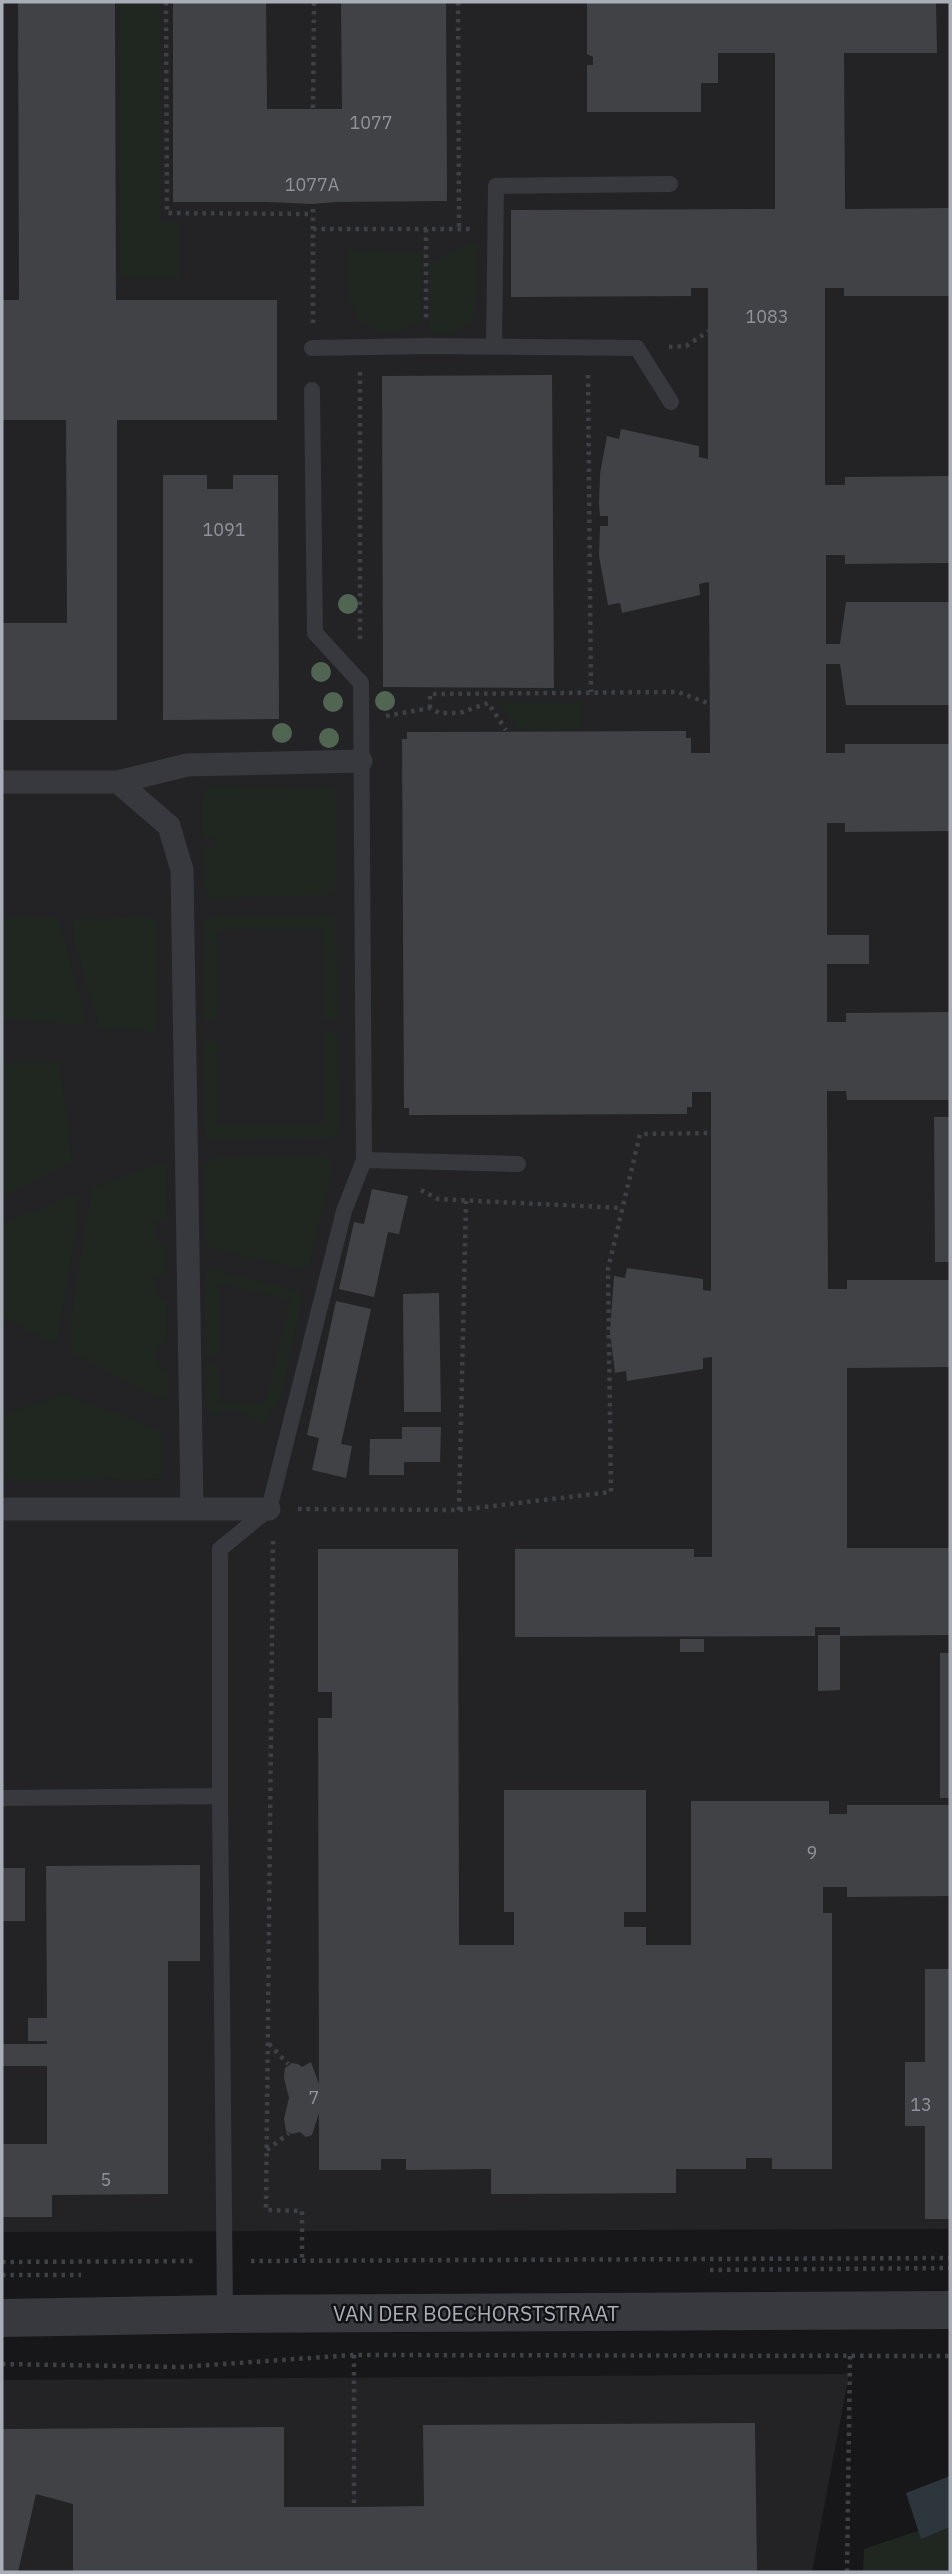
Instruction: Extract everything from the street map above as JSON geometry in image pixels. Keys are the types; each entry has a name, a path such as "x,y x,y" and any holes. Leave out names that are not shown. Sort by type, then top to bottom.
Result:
{"street":[{"path":"2,782 118,782 187,765 361,761"},
{"path":"118,782 169,826 182,870 192,1509"},
{"path":"2,1509 269,1509"},
{"name":"VAN DER BOECHORSTSTRAAT","path":"2,2318 225,2314 950,2310"}],"lane":[{"path":"494,347 496,186 670,184"},
{"path":"312,348 637,348 671,402"},
{"path":"225,2314 220,1549 269,1509 344,1211 364,1160 360,683 315,633 312,390"},
{"path":"364,1160 518,1164"},
{"path":"2,1798 220,1797"}],"path":[{"path":"166,2 167,213 313,214"},
{"path":"313,108 314,2"},
{"path":"458,2 459,229"},
{"path":"312,348 313,205"},
{"path":"313,229 496,229"},
{"path":"426,229 426,346"},
{"path":"637,348 686,346 709,331"},
{"path":"360,347 360,683"},
{"path":"588,347 591,692"},
{"path":"430,708 430,694 678,692 710,704"},
{"path":"360,720 430,708 439,713 460,713 488,704 506,730"},
{"path":"302,2261 302,2211 266,2210 273,1549 269,1509 459,1510 611,1492 608,1269 640,1134 711,1133"},
{"path":"415,1187 438,1199 622,1208"},
{"path":"459,1510 466,1200"},
{"path":"268,2044 288,2064"},
{"path":"267,2150 289,2133"},
{"path":"2,2262 225,2268 302,2261 950,2258"},
{"path":"354,2355 354,2507"},
{"path":"2,2364 180,2367 354,2355 950,2356"},
{"path":"847,2572 850,2355"}],"shaded area":[{"path":"2,2 950,2 950,2229 2,2232"},
{"path":"119,2 159,2 159,221 178,221 178,278 120,278"},
{"path":"477,241 478,297 471,322 453,334 432,334 429,320 429,266 448,252"},
{"path":"346,249 421,252 421,322 396,332 380,332 360,321 350,302"},
{"path":"581,702 581,728 519,729 499,703"},
{"path":"209,786 334,789 334,893 210,897 205,892 202,847 215,847 215,838 202,838 202,799"},
{"path":"330,915 336,920 338,1020 323,1020 322,929 217,930 217,1021 204,1020 204,923 209,917"},
{"path":"2,917 58,918 82,1005 84,1025 2,1019"},
{"path":"148,917 158,923 157,1032 99,1027 74,941 72,919"},
{"path":"323,1032 337,1032 337,1135 329,1138 214,1140 207,1137 203,1126 203,1041 217,1041 218,1124 323,1124"},
{"path":"2,1063 60,1063 72,1161 2,1196"},
{"path":"322,1157 330,1161 332,1170 309,1264 302,1269 211,1248 205,1242 204,1166 213,1158"},
{"path":"166,1161 166,1217 155,1224 155,1239 165,1247 165,1273 155,1279 155,1292 166,1302 167,1341 156,1348 156,1360 168,1373 168,1398 163,1400 72,1353 70,1323 92,1188"},
{"path":"77,1194 78,1217 56,1345 2,1317 2,1224"},
{"path":"215,1270 299,1291 302,1299 280,1399 262,1426 240,1411 228,1410 215,1416 206,1408 205,1365 218,1365 219,1402 265,1403 290,1300 219,1284 219,1354 205,1354 206,1274"},
{"path":"61,1395 74,1397 161,1431 162,1479 2,1480 2,1415"},
{"path":"849,2374 812,2572 2,2572 2,2380"},
{"path":"950,2476 950,2527 921,2539 906,2493"},
{"path":"950,2520 950,2572 863,2572 864,2549"}],"building":[{"path":"18,2 115,2 116,300 277,300 277,420 117,420 117,720 2,720 2,623 67,623 66,420 2,420 2,300 19,300"},
{"path":"173,2 266,2 267,109 342,109 341,2 446,2 447,201 313,204 173,202"},
{"path":"587,2 936,2 937,53 844,53 845,209 950,208 950,296 844,296 844,288 825,288 825,485 845,485 845,477 950,476 950,563 845,564 845,555 826,555 826,644 840,644 846,602 950,602 950,705 846,705 840,664 826,664 826,753 845,753 845,744 950,744 950,831 845,832 845,823 827,823 827,935 869,935 869,964 827,964 827,1022 846,1022 846,1013 950,1012 950,1100 847,1100 846,1091 827,1091 828,1289 847,1289 847,1280 950,1280 950,1367 847,1368 847,1548 950,1548 950,1635 840,1636 840,1690 818,1691 818,1635 840,1635 840,1627 815,1627 815,1636 515,1637 515,1549 694,1549 694,1557 712,1557 712,1357 703,1358 703,1369 627,1381 626,1371 615,1373 610,1332 614,1276 625,1278 627,1268 703,1279 703,1290 711,1291 711,1092 692,1092 692,1107 687,1107 687,1114 409,1115 409,1108 404,1108 402,739 407,739 407,732 686,731 686,738 691,738 691,753 710,753 709,582 699,584 700,595 622,613 620,603 608,605 599,556 600,526 608,526 608,516 600,516 599,503 600,474 607,436 619,439 621,429 699,446 699,457 708,459 708,288 691,288 691,296 511,297 511,210 775,209 775,53 718,53 718,83 701,83 701,112 587,112 587,65 593,65 593,57 587,54"},
{"path":"552,375 554,688 383,687 382,376"},
{"path":"163,475 207,475 207,489 233,489 233,475 278,475 279,719 163,720"},
{"path":"934,1117 950,1117 950,1262 935,1262"},
{"path":"372,1189 408,1196 399,1234 388,1232 374,1297 339,1289 354,1222 364,1224"},
{"path":"439,1293 441,1412 404,1412 403,1294"},
{"path":"336,1301 371,1309 341,1444 352,1446 346,1478 312,1470 319,1438 307,1435"},
{"path":"402,1427 441,1427 440,1462 404,1462 404,1475 369,1475 370,1439 402,1439"},
{"path":"318,1549 458,1549 459,1945 514,1945 514,1912 504,1912 504,1790 646,1790 646,1912 624,1912 624,1927 646,1927 646,1945 691,1945 691,1801 829,1801 829,1814 847,1814 847,1805 950,1805 950,1896 847,1897 847,1887 823,1887 823,1913 832,1913 832,2169 772,2169 772,2158 746,2158 746,2169 676,2169 676,2193 491,2194 491,2169 406,2170 406,2159 381,2159 381,2170 319,2170 319,2113 312,2135 306,2137 300,2132 292,2134 286,2131 284,2119 289,2098 284,2078 285,2068 292,2063 302,2067 311,2062 319,2084 318,1718 332,1718 332,1692 318,1692"},
{"path":"680,1639 704,1639 704,1652 680,1652"},
{"path":"940,1653 950,1653 950,1798 940,1798"},
{"path":"200,1865 200,1961 168,1961 168,2194 52,2195 52,2217 2,2217 2,2144 47,2144 47,2066 2,2066 2,2044 47,2044 47,2041 28,2041 28,2018 47,2018 46,1866"},
{"path":"2,1868 25,1868 25,1921 2,1921"},
{"path":"925,1969 950,1969 950,2219 925,2219 925,2126 905,2126 905,2062 925,2062"},
{"path":"755,2423 757,2572 73,2572 73,2504 36,2494 18,2572 2,2572 2,2429 284,2427 284,2507 354,2507 424,2506 423,2425"}]}
